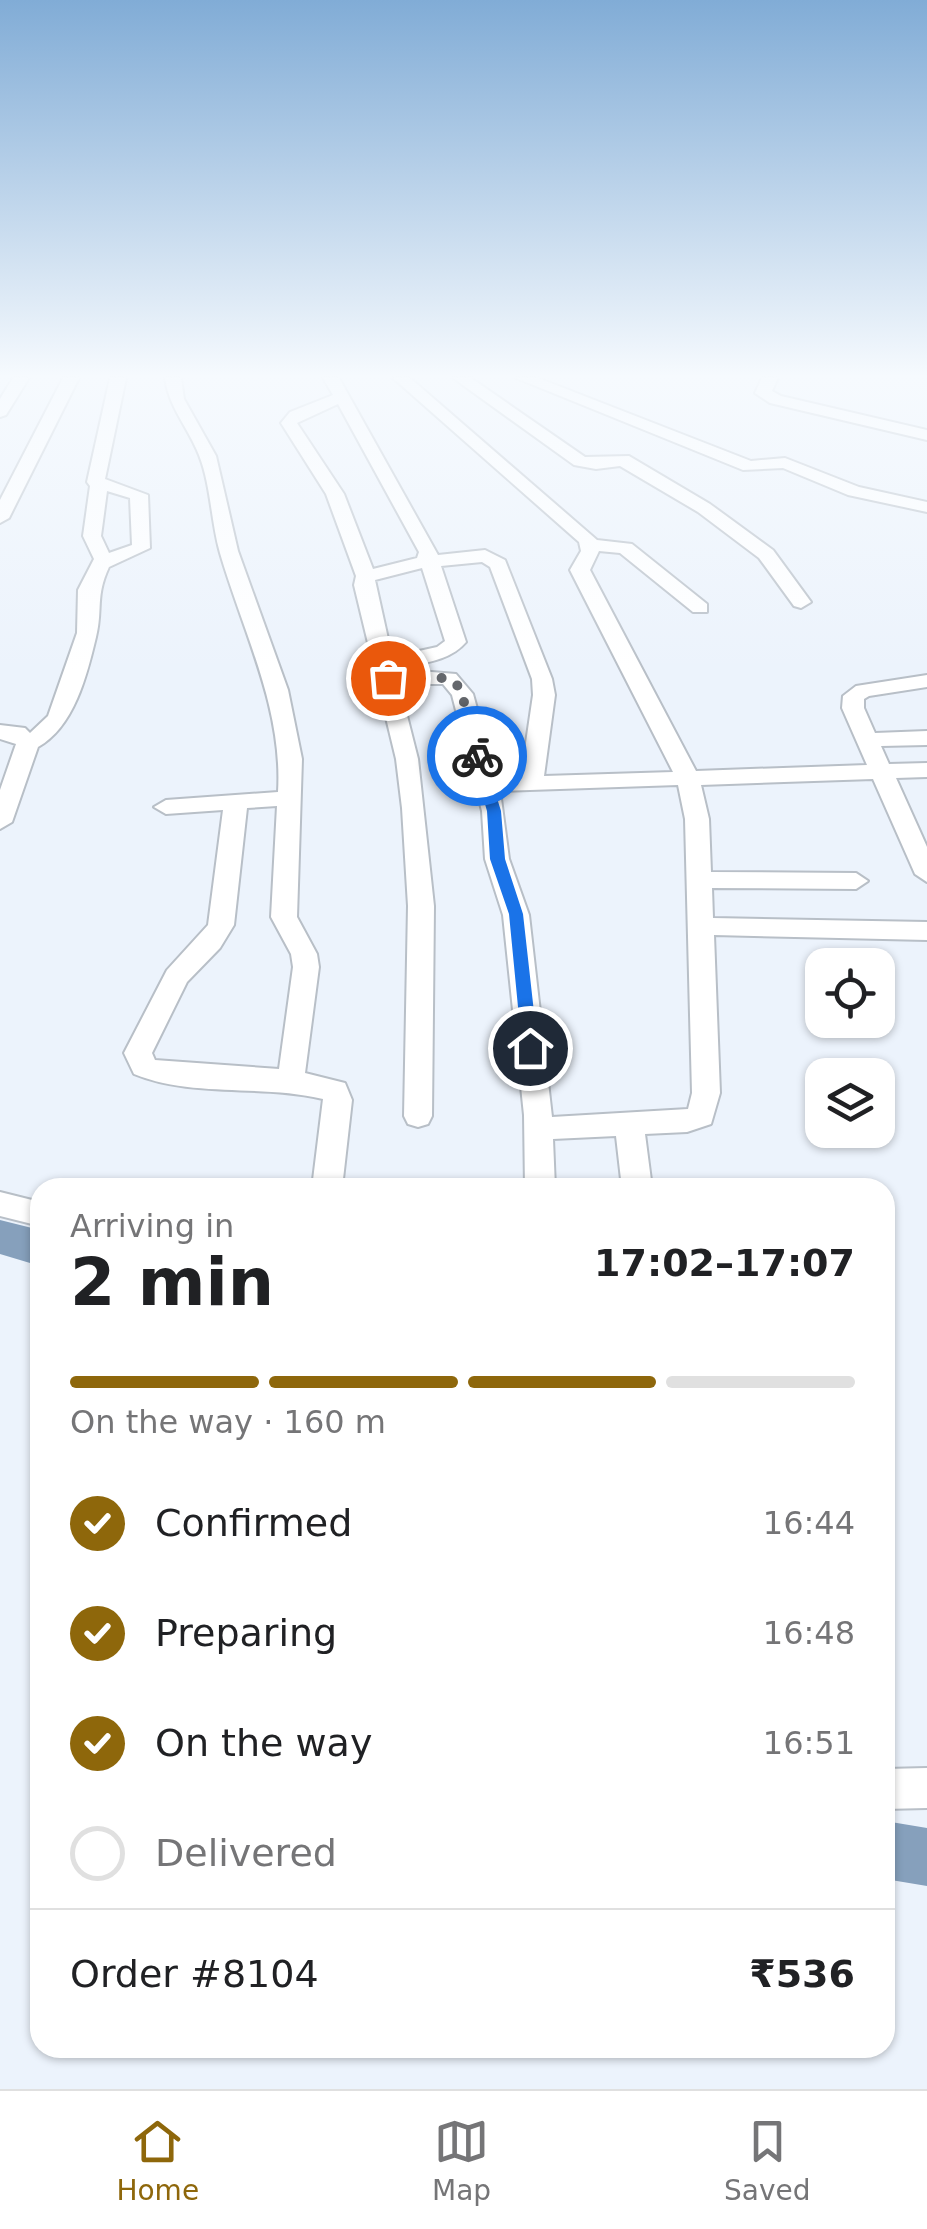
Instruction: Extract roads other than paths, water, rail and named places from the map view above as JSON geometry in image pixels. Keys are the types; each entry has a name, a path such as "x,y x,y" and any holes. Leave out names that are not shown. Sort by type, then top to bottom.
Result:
{"street":[{"path":"0,518 22,475"},
{"path":"97,475 91,540 105,560"},
{"path":"212,475 234,569 277,690 290,759 284,917 304,954 306,966 293,1070 288,1080"},
{"path":"323,475 335,494 366,576 364,585 412,792 420,886 418,1116"},
{"path":"386,672 444,652 456,642 430,560 388,475"},
{"path":"512,475 591,545 625,548 700,608"},
{"path":"648,475 720,519 766,554 801,602"},
{"path":"815,475 854,491 927,507"},
{"path":"0,822 28,742 47,734 60,716 86,633 88,590 105,560 141,548 139,495 99,486"},
{"path":"538,1129 687,1121 701,1116 705,1106 700,833 688,778 580,570 591,545"},
{"path":"366,576 430,560 486,556 498,564 542,679 544,695 531,784"},
{"path":"386,672 436,676 456,683 462,694 494,811 498,859 516,914 540,1178"},
{"path":"927,681 864,690 854,696 853,708 927,874"},
{"path":"0,732 17,733 28,742"},
{"path":"869,740 927,738"},
{"path":"486,785 927,770"},
{"path":"166,807 289,798"},
{"path":"236,802 221,925 211,942 176,977 138,1053 144,1068 161,1074 288,1080 335,1091 338,1100 328,1178"},
{"path":"702,880 856,881"},
{"path":"701,926 927,931"},
{"path":"629,1124 636,1178"},
{"path":"0,1204 30,1212"},
{"path":"895,1789 927,1788"}],"waterway":[{"path":"0,1237 30,1245"},
{"path":"895,1852 927,1857"}]}
